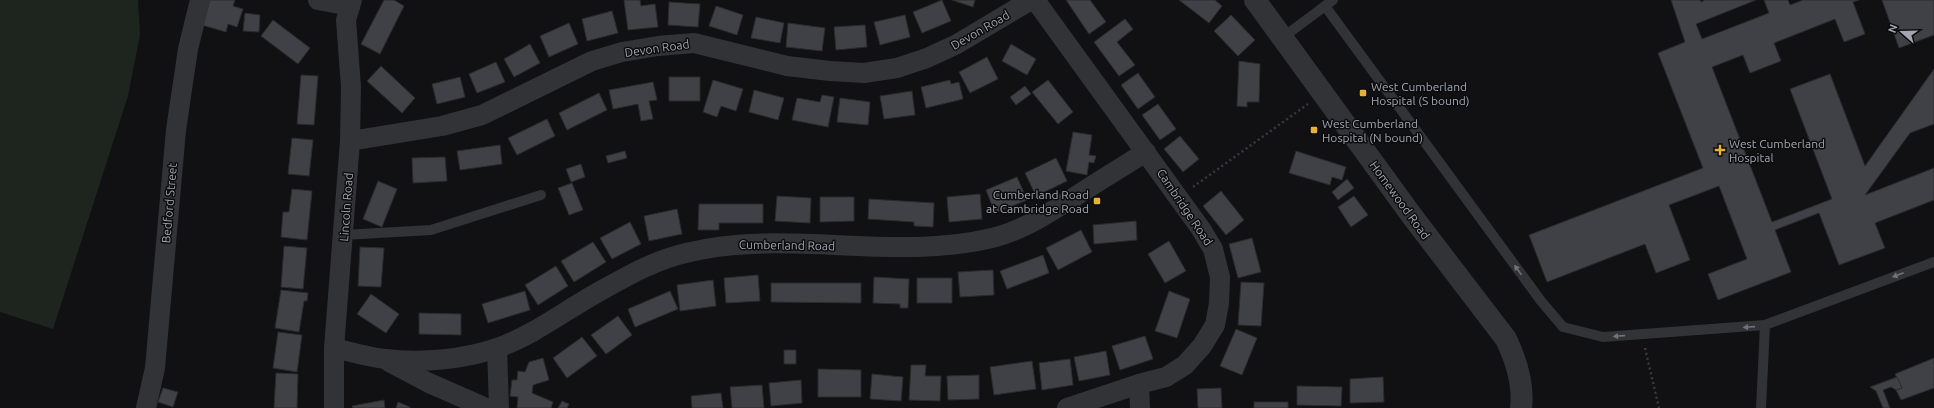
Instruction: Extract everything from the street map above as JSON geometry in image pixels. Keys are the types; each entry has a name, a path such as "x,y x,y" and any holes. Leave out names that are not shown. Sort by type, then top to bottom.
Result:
{"street":[{"name":"Bedford Street","path":"146,408 155,368 176,130 188,49 200,0"},
{"path":"318,0 346,3"},
{"name":"Devon Road","path":"350,142 442,126 482,115 592,61 622,52 658,46 694,43 787,66 830,71 864,73 897,68 927,58 957,44 1031,0"},
{"name":"Cambridge Road","path":"1035,0 1179,197 1213,249 1220,277 1219,303 1215,325 1202,346 1185,364 1166,377 1139,384 1067,408"},
{"name":"Homewood Road","path":"1255,0 1412,216 1506,339 1513,354 1518,371 1521,408"},
{"name":"Lincoln Road","path":"334,408 334,348 344,235 350,142 351,88 350,55 346,36 346,3"},
{"name":"Cumberland Road","path":"334,348 384,359 421,360 465,356 497,348 531,333 618,281 652,264 685,253 731,244 764,243 921,248 956,245 994,238 1030,224 1146,152"},
{"path":"497,348 499,408"},
{"path":"384,359 429,383 486,408"},
{"path":"1139,384 1140,408"}],"lane":[{"path":"1282,38 1329,3 1541,301 1563,327 1603,337 1766,325 1934,262"},
{"path":"344,235 431,230 541,195"},
{"path":"1761,408 1766,325"}],"path":[{"path":"1179,197 1323,94"},
{"path":"1642,334 1659,408"}],"shaded area":[{"path":"0,0 138,0 140,35 128,96 53,329 0,312"}],"building":[{"path":"210,0 235,0 233,6 243,9 237,27 228,24 226,32 202,25"},
{"path":"384,0 394,0 404,6 380,54 361,44"},
{"path":"624,0 640,0 641,6 655,4 658,27 628,30"},
{"path":"942,0 951,21 922,33 913,12"},
{"path":"952,0 975,0 973,7"},
{"path":"1066,0 1090,0 1106,22 1089,34"},
{"path":"1179,0 1215,0 1222,6 1209,23"},
{"name":"West Cumberland Hospital","path":"1671,0 1700,0 1701,2 1705,0 1756,0 1696,24 1702,39 1769,13 1764,0 1788,0 1790,5 1803,0 1859,0 1853,2 1865,34 1844,42 1835,19 1774,43 1781,61 1750,73 1743,55 1712,67 1772,222 1832,199 1790,89 1830,74 1865,166 1934,69 1934,124 1910,133 1865,195 1934,168 1934,200 1875,223 1885,248 1839,265 1819,213 1775,230 1791,272 1718,300 1708,274 1747,259 1719,186 1669,205 1690,260 1656,273 1645,244 1547,282 1529,235 1703,168 1658,53 1685,42"},
{"path":"1882,0 1934,0 1934,35 1899,48"},
{"path":"669,2 700,4 698,27 668,25"},
{"path":"716,6 743,15 737,35 709,26"},
{"path":"612,11 618,33 587,41 582,19"},
{"path":"245,13 260,15 259,32 243,31"},
{"path":"905,15 910,37 880,45 874,22"},
{"path":"1231,15 1255,40 1238,56 1214,31"},
{"path":"756,17 784,23 780,43 751,38"},
{"path":"1125,19 1133,29 1117,42 1135,65 1119,76 1094,42"},
{"path":"273,20 310,48 298,64 261,36"},
{"path":"569,23 578,44 549,57 540,36"},
{"path":"788,23 825,28 822,51 786,47"},
{"path":"865,25 867,47 836,50 834,27"},
{"path":"530,44 540,63 514,77 504,59"},
{"path":"1011,44 1036,59 1027,75 1002,61"},
{"path":"987,57 998,79 970,93 959,72"},
{"path":"1239,61 1260,64 1259,102 1247,102 1247,107 1237,106"},
{"path":"496,62 505,82 477,93 469,74"},
{"path":"381,66 415,98 402,113 367,81"},
{"path":"1138,73 1155,97 1138,109 1121,85"},
{"path":"301,75 318,76 314,125 297,124"},
{"path":"460,77 465,97 437,104 432,84"},
{"path":"669,77 700,77 700,101 669,101"},
{"path":"713,80 743,89 736,111 721,106 717,117 703,112"},
{"path":"950,80 951,84 959,82 963,99 926,108 921,87"},
{"path":"1048,80 1073,112 1058,124 1032,92"},
{"path":"653,82 657,100 649,101 653,119 641,121 638,104 613,109 609,90"},
{"path":"1025,86 1031,94 1016,105 1010,97"},
{"path":"754,90 784,98 778,120 749,112"},
{"path":"912,91 915,115 884,119 880,96"},
{"path":"599,93 607,110 567,130 559,113"},
{"path":"822,95 834,97 828,127 792,120 797,98 820,102"},
{"path":"840,98 870,102 868,125 837,122"},
{"path":"1158,104 1176,129 1160,140 1142,115"},
{"path":"547,119 555,136 517,155 508,138"},
{"path":"1073,132 1092,135 1089,155 1096,156 1094,163 1089,162 1087,175 1066,171"},
{"path":"1180,136 1199,159 1183,172 1164,149"},
{"path":"292,138 313,140 309,176 288,174"},
{"path":"500,145 502,164 460,170 457,151"},
{"path":"625,151 627,158 608,163 606,156"},
{"path":"1296,151 1346,167 1342,180 1332,177 1330,185 1289,173"},
{"path":"445,157 447,181 413,183 412,158"},
{"path":"1056,158 1067,181 1036,196 1025,173"},
{"path":"581,164 585,177 571,182 566,169"},
{"path":"1017,177 1027,200 995,213 986,190"},
{"path":"1347,179 1354,188 1338,200 1332,192"},
{"path":"378,181 397,189 382,227 363,219"},
{"path":"572,183 583,210 569,215 558,188"},
{"path":"292,189 312,191 307,240 281,237 283,212 289,212"},
{"path":"1221,191 1244,220 1226,235 1203,206"},
{"path":"980,194 982,219 949,222 947,197"},
{"path":"777,196 811,198 810,223 775,221"},
{"path":"1354,196 1368,215 1351,227 1338,207"},
{"path":"820,197 854,197 854,221 820,222"},
{"path":"869,199 934,203 933,227 914,226 914,222 868,219"},
{"path":"699,204 763,204 763,223 719,223 719,230 698,230"},
{"path":"677,209 682,234 649,241 644,216"},
{"path":"1136,221 1137,240 1094,244 1093,225"},
{"path":"630,222 641,244 612,259 600,238"},
{"path":"1081,230 1092,252 1058,270 1046,248"},
{"path":"1252,238 1261,272 1238,278 1229,244"},
{"path":"1169,241 1186,271 1165,283 1148,254"},
{"path":"593,242 606,262 574,282 561,261"},
{"path":"284,246 307,248 303,289 281,287"},
{"path":"360,247 384,248 381,287 358,286"},
{"path":"1043,255 1049,273 1007,289 1000,271"},
{"path":"556,266 568,286 538,305 525,285"},
{"path":"993,270 994,295 960,297 958,272"},
{"path":"758,275 760,301 726,303 724,278"},
{"path":"874,277 909,279 908,308 900,308 900,304 873,303"},
{"path":"917,278 952,278 952,303 917,303"},
{"path":"713,280 716,306 680,311 677,285"},
{"path":"1241,282 1264,283 1261,326 1238,325"},
{"path":"771,283 861,283 861,303 771,302"},
{"path":"281,290 308,293 307,301 304,301 299,332 275,328"},
{"path":"525,291 530,310 488,323 482,304"},
{"path":"670,291 678,309 635,327 628,309"},
{"path":"1169,291 1190,299 1177,338 1155,331"},
{"path":"371,294 399,314 386,333 357,314"},
{"path":"419,313 461,314 461,335 419,334"},
{"path":"618,316 632,335 606,354 591,335"},
{"path":"1236,329 1257,338 1242,375 1220,366"},
{"path":"278,332 302,335 297,372 273,368"},
{"path":"1145,336 1153,359 1120,370 1112,346"},
{"path":"582,337 597,356 567,378 553,358"},
{"path":"784,350 796,350 796,364 784,364"},
{"path":"1106,351 1110,375 1079,381 1074,357"},
{"path":"543,358 549,380 533,385 532,393 553,402 551,408 517,408 518,397 510,396 512,380 517,380 518,371 525,372 529,362"},
{"path":"1934,358 1934,388 1901,400 1896,390 1902,388 1895,374"},
{"path":"1070,359 1073,385 1042,390 1039,363"},
{"path":"1032,361 1036,389 994,395 990,367"},
{"path":"911,365 926,365 925,376 941,376 940,401 909,400"},
{"path":"818,369 861,370 861,397 818,397"},
{"path":"276,373 298,374 297,408 274,408"},
{"path":"872,374 903,377 901,401 870,399"},
{"path":"979,375 979,399 948,400 947,376"},
{"path":"1383,377 1384,402 1350,403 1350,379"},
{"path":"1897,377 1902,388 1896,390 1891,387 1883,390 1890,408 1883,408 1876,391 1870,387"},
{"path":"801,380 802,403 771,406 769,383"},
{"path":"762,385 764,408 732,408 730,387"},
{"path":"1297,386 1342,387 1341,406 1297,405"},
{"path":"163,388 178,392 173,407 158,402"},
{"path":"1221,388 1222,408 1198,408 1197,389"},
{"path":"721,393 723,408 692,408 691,396"},
{"path":"384,400 385,408 353,408 352,406"},
{"path":"562,401 569,404 567,408 558,408"},
{"path":"398,402 410,407 410,408 396,408"},
{"path":"1254,402 1288,402 1288,408 1254,408"}],"place":[{"name":"West Cumberland Hospital (S bound)","path":"1363,93"},
{"name":"West Cumberland Hospital (N bound)","path":"1314,130"},
{"name":"West Cumberland Hospital","path":"1720,150"},
{"name":"Cumberland Road at Cambridge Road","path":"1097,201"}]}
